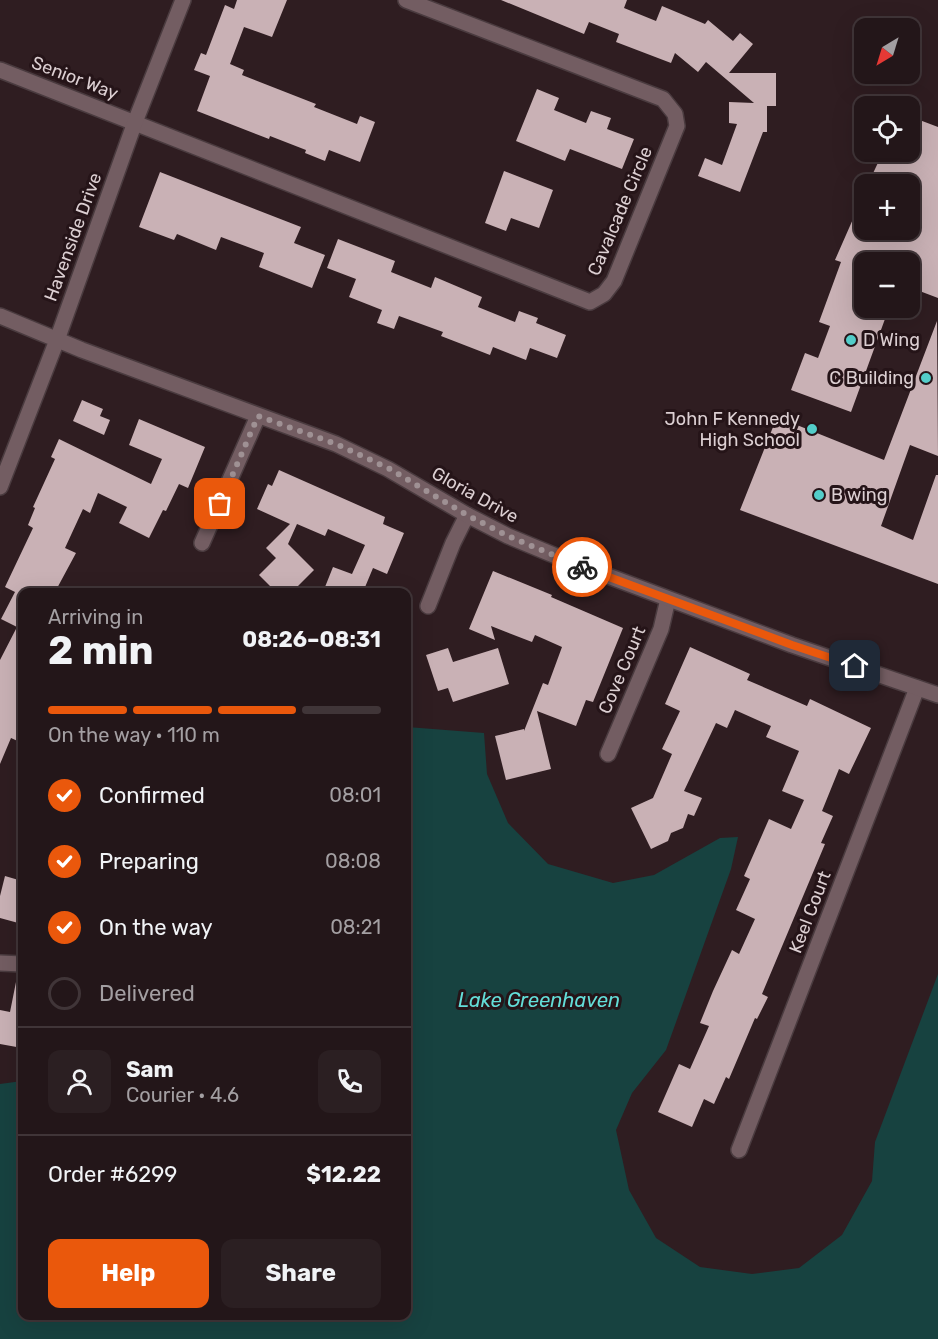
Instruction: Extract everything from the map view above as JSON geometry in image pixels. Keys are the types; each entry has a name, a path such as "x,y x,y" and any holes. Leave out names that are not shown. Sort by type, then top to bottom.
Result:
{"street":[{"name":"Havenside Drive","path":"0,487 57,340 135,122 183,0"},
{"name":"Cavalcade Circle","path":"135,122 590,302 604,294 614,281 677,126 675,114 663,99 406,0"},
{"name":"Senior Way","path":"0,70 135,122"},
{"name":"Gloria Drive","path":"0,316 57,340 336,444 388,468 467,515 548,553 792,645 938,695"},
{"path":"202,543 258,416"},
{"path":"428,606 453,543 467,515"},
{"name":"Cove Court","path":"608,754 661,629 669,599"},
{"name":"Keel Court","path":"739,1150 917,688"},
{"path":"0,963 18,964"}],"water":[{"name":"Lake Greenhaven","path":"411,727 484,733 487,774 508,823 548,864 613,883 654,875 720,838 738,837 731,869 666,1050 632,1093 616,1130 629,1190 656,1238 700,1267 752,1274 799,1268 842,1235 872,1181 875,1142 938,974 938,1339 0,1339 0,1084 18,1082 18,1320 411,1320"}],"building":[{"path":"237,0 287,0 272,37 244,27 230,64 244,70 242,75 316,104 314,107 357,124 360,116 375,122 360,162 329,150 325,161 305,153 306,150 270,136 269,139 197,111 210,76 194,70 201,53 206,55 225,5 234,9"},
{"path":"501,0 627,0 624,8 656,21 662,6 705,24 708,20 733,41 740,33 753,44 729,73 776,73 776,106 767,106 767,132 763,132 740,192 698,176 705,158 722,165 737,124 729,123 729,102 754,103 706,62 698,72 675,53 671,63 616,42 619,34 589,22 584,34"},
{"path":"537,89 559,98 554,110 586,123 591,111 611,118 607,129 634,139 622,169 570,149 565,161 516,141"},
{"path":"920,120 938,127 938,298 920,291 920,252 854,252 854,318 885,318 851,412 791,390 805,353 818,358 830,326 819,322 841,262 835,260 854,217 854,240 920,240 920,174 873,174 878,162 920,162"},
{"path":"504,171 553,190 539,228 511,218 506,231 485,223"},
{"path":"160,172 301,227 294,243 325,255 312,288 259,267 264,253 221,237 216,250 177,234 174,240 139,227"},
{"path":"338,239 395,261 391,272 431,288 435,277 482,297 478,307 515,322 519,311 538,318 536,323 566,335 557,358 530,348 526,360 493,347 490,355 441,336 443,332 399,316 394,329 377,323 382,310 349,297 356,279 327,268"},
{"name":"B wing","path":"937,321 938,456 910,445 881,526 913,540 936,475 938,475 938,584 740,510 777,417 884,460"},
{"path":"82,400 103,409 100,416 110,420 104,435 73,421"},
{"path":"139,419 205,447 188,488 179,484 149,538 119,523 127,507 98,493 90,513 83,509 65,548 76,553 57,588 18,588 18,741 11,738 0,764 0,660 17,627 1,619 15,592 5,587 33,528 28,525 35,508 33,507 55,459 51,457 59,439 151,484 162,459 129,445"},
{"path":"279,470 385,517 383,524 404,533 387,574 373,568 365,588 325,588 333,567 352,574 365,545 328,529 325,536 297,524 288,544 314,570 296,588 272,588 259,575 276,558 266,548 290,524 257,509 268,484 272,486"},
{"path":"493,571 623,628 593,702 586,700 576,726 537,711 551,769 506,780 495,736 524,729 524,731 543,683 548,685 562,647 535,635 532,642 491,626 495,640 469,629"},
{"path":"690,647 750,674 747,680 807,706 810,699 871,728 849,774 839,769 822,811 833,816 821,843 825,844 762,994 768,997 757,1019 755,1018 729,1079 726,1077 714,1104 704,1099 692,1127 658,1112 679,1064 690,1069 709,1026 700,1023 713,991 732,950 739,954 755,919 736,910 750,879 744,876 769,819 791,829 804,800 782,791 799,751 766,737 771,726 735,710 727,728 716,723 684,791 702,798 694,816 688,814 683,828 671,833 668,841 651,849 631,808 653,798 672,754 662,749 680,711 665,704"},
{"path":"448,648 453,662 498,648 509,684 453,702 448,688 438,691 426,655"},
{"path":"5,876 18,880 18,923 0,918 0,896"},
{"path":"16,982 18,982 18,1047 0,1044 0,1010 10,1012"}],"way so far":[{"path":"220,504 258,416 336,444 388,468 467,515 508,536 582,567"}],"place":[{"name":"D Wing","path":"851,340"},
{"name":"C Building","path":"926,378"},
{"name":"John F Kennedy High School","path":"812,429"},
{"name":"B wing","path":"819,495"}],"route":[{"path":"582,567 855,666"}]}
